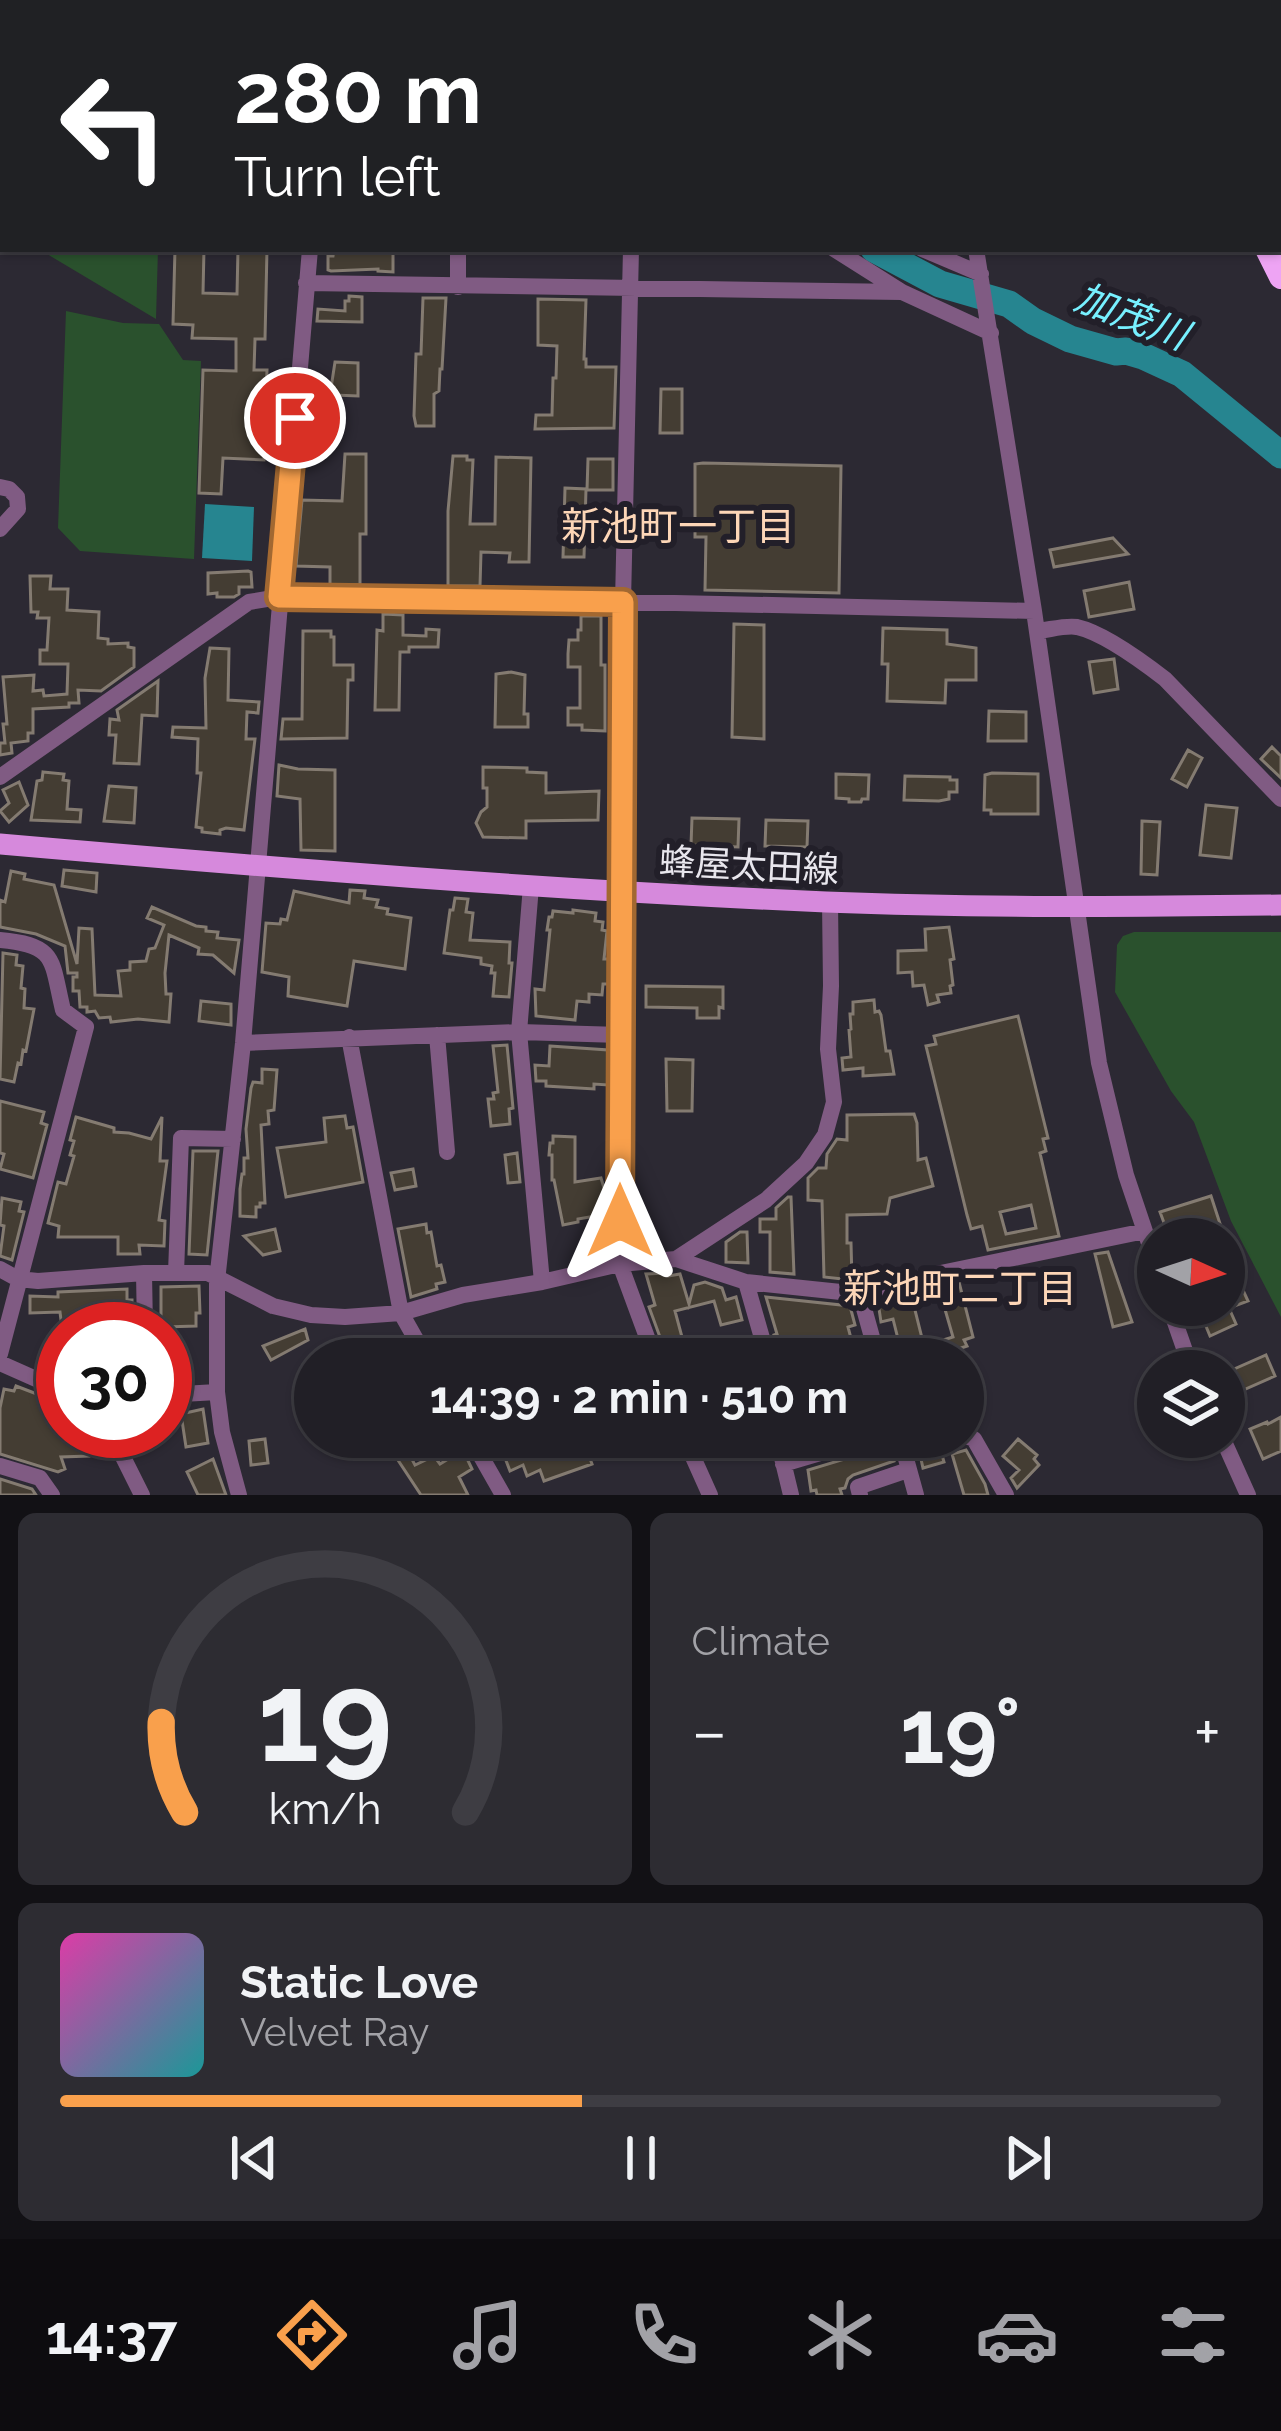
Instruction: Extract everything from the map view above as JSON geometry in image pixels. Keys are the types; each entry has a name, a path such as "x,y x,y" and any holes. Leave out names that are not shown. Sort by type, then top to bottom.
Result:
{"main road":[{"name":"蜂屋太田線","path":"0,844 531,886 830,902 1078,908 1281,904"}],"street":[{"path":"239,1495 222,1432 218,1392 219,1280 310,252"},
{"path":"458,252 458,287"},
{"path":"631,252 623,602 620,1264 647,1338"},
{"path":"839,252 902,292 991,333"},
{"path":"929,252 981,274"},
{"path":"977,252 1099,1063 1141,1218"},
{"path":"306,283 902,292"},
{"path":"0,487 17,496 18,509 0,530"},
{"path":"0,777 249,602 279,597 1034,611"},
{"path":"1036,631 1076,627 1143,662 1281,799"},
{"path":"531,886 519,1032 542,1282"},
{"path":"676,1259 766,1200 806,1163 826,1135 834,1102 828,1049 830,902"},
{"path":"0,940 21,942 48,954 63,1010 86,1027 0,1354"},
{"path":"243,1043 519,1032 621,1035"},
{"path":"436,1035 447,1152"},
{"path":"349,1037 401,1312 415,1338"},
{"path":"176,1273 181,1138 233,1139"},
{"path":"0,1269 18,1279 38,1281 208,1273 273,1306 345,1317 401,1312 620,1264 676,1259 746,1282 860,1294 1137,1233"},
{"path":"144,1273 145,1302"},
{"path":"746,1282 762,1338"},
{"path":"860,1294 872,1338"},
{"path":"0,1363 36,1379"},
{"path":"192,1393 218,1392"},
{"path":"984,1456 1006,1495"},
{"path":"124,1458 142,1495"},
{"path":"482,1458 502,1495"},
{"path":"693,1458 710,1495"},
{"path":"782,1458 791,1495"},
{"path":"783,1464 803,1458"},
{"path":"905,1458 916,1495"},
{"path":"1231,1458 1248,1495"},
{"path":"0,1466 40,1478 52,1495"},
{"path":"860,1495 858,1487 908,1470"}],"green space":[{"path":"158,252 156,319 47,254"},
{"path":"66,311 123,323 159,324 183,360 201,361 194,559 80,551 58,528"},
{"path":"1134,932 1281,932 1281,1317 1245,1248 1245,1218 1230,1218 1194,1122 1115,992 1117,945"}],"water":[{"path":"205,504 254,507 252,561 202,558"}],"building":[{"path":"175,252 204,252 203,293 237,294 238,252 267,252 265,339 255,339 254,370 267,370 264,460 223,458 221,494 199,493 203,370 236,371 236,339 192,338 193,325 173,324"},
{"path":"334,252 393,252 393,272 331,271 328,256"},
{"path":"349,296 362,297 362,322 317,321 318,309 345,311"},
{"path":"423,298 446,298 434,426 416,426 414,416"},
{"path":"538,299 586,300 586,367 616,367 614,428 535,429 536,415 552,415 557,346 538,345"},
{"path":"335,362 358,363 358,396 334,395"},
{"path":"661,389 682,389 682,433 660,433"},
{"path":"345,454 366,454 366,534 360,534 360,585 330,585 330,567 296,566 302,500 342,501"},
{"path":"453,456 473,460 470,524 495,524 496,457 531,458 529,562 509,562 510,553 481,552 480,586 448,586"},
{"path":"588,459 613,459 613,490 587,490"},
{"path":"695,464 841,466 839,593 705,590 706,537 695,537"},
{"path":"565,488 586,489 584,557 563,557"},
{"path":"1113,538 1128,554 1054,567 1050,550"},
{"path":"248,571 252,587 239,587 234,597 208,594 208,573"},
{"path":"30,576 51,576 50,589 68,589 67,610 99,612 98,638 108,639 108,644 128,643 134,648 134,667 101,691 78,690 79,703 33,709 33,733 28,733 28,741 11,743 12,753 0,755 0,743 5,743 3,724 7,724 3,677 34,675 33,691 43,690 44,696 67,694 68,664 40,664 40,650 47,650 49,618 37,618 38,612 31,612"},
{"path":"1129,582 1134,609 1089,617 1084,591"},
{"path":"383,614 403,615 403,635 426,636 426,629 439,630 438,647 409,647 409,652 400,652 399,710 375,710 377,630 383,631"},
{"path":"581,616 601,616 605,731 568,725 568,708 580,708 580,667 568,667 568,654 569,640 578,640"},
{"path":"734,624 764,625 764,739 732,737"},
{"path":"883,628 947,630 947,644 976,648 976,680 946,680 945,703 887,701"},
{"path":"303,631 331,631 334,665 353,665 353,680 348,680 347,738 281,739 283,719 302,719"},
{"path":"210,648 229,649 228,700 259,702 258,713 247,712 246,739 255,739 244,830 226,828 220,834 196,827 201,773 197,773 198,739 172,737 173,727 206,728"},
{"path":"1114,659 1118,689 1094,693 1089,662"},
{"path":"496,674 525,675 528,727 495,727"},
{"path":"158,681 157,716 142,715 139,764 114,763 116,735 109,735 110,719 119,720 117,710"},
{"path":"989,711 1026,712 1026,741 988,741"},
{"path":"1272,747 1281,756 1281,778 1261,759"},
{"path":"1188,750 1202,758 1187,787 1172,779"},
{"path":"279,765 335,770 335,851 301,850 300,799 277,796"},
{"path":"483,767 546,773 546,793 599,791 598,820 526,821 526,838 483,837 476,823 487,807"},
{"path":"43,772 64,774 63,780 69,781 67,809 81,810 80,822 31,820 37,781 42,780"},
{"path":"836,774 869,775 868,799 836,798"},
{"path":"1038,774 1038,814 984,810 985,775"},
{"path":"905,776 950,777 957,780 957,792 939,801 904,800"},
{"path":"19,782 28,805 9,822 0,811 9,803 3,790"},
{"path":"109,786 136,788 134,823 104,821"},
{"path":"1206,805 1237,808 1231,858 1200,855"},
{"path":"692,818 739,819 738,847 691,845"},
{"path":"766,820 808,821 807,847 765,846"},
{"path":"1142,821 1160,822 1157,875 1141,874"},
{"path":"64,870 97,873 96,892 62,886"},
{"path":"11,871 54,885 77,964 79,928 92,929 95,995 121,996 118,971 130,970 130,962 146,961 149,949 155,948 164,925 147,918 152,907 218,932 217,938 239,940 234,973 213,955 198,954 199,948 169,935 165,973 166,994 171,994 169,1022 99,1018 95,1011 80,1007 79,991 73,991 77,973 68,973 65,946 0,927 0,900 5,902"},
{"path":"350,890 365,891 364,898 378,900 376,907 388,909 387,914 411,918 405,969 354,961 347,1006 288,996 289,977 262,972 266,923 287,920 294,891 349,903"},
{"path":"455,898 468,899 466,912 473,913 470,940 510,942 509,997 493,996 495,973 491,973 492,966 481,964 481,958 444,953"},
{"path":"553,911 596,913 595,921 603,922 609,984 603,984 602,995 589,994 589,1002 577,1001 575,1020 536,1016 535,989 544,990 549,917"},
{"path":"949,927 954,959 950,960 951,993 937,995 939,1002 928,1005 924,985 913,986 912,972 898,973 898,951 926,950 925,929"},
{"path":"3,953 17,955 16,965 23,966 24,1008 34,1009 14,1082 0,1079"},
{"path":"646,986 723,987 723,1008 719,1007 719,1018 697,1018 697,1008 646,1007"},
{"path":"874,1000 894,1074 863,1076 863,1068 843,1070 842,1058 851,1057 853,1002"},
{"path":"201,1001 231,1004 231,1025 199,1021"},
{"path":"1018,1016 1048,1138 1043,1139 1046,1151 1040,1153 1059,1236 988,1250 982,1226 971,1229 926,1046 936,1044 934,1036","holes":["1031,1205 1036,1228 1006,1234 1000,1212"]},
{"path":"507,1045 513,1108 509,1109 510,1124 491,1126 488,1099 498,1092 493,1046"},
{"path":"550,1046 608,1050 608,1085 594,1084 594,1089 536,1081 535,1065 549,1066"},
{"path":"666,1059 693,1060 692,1111 667,1111"},
{"path":"262,1069 277,1070 274,1110 268,1111 269,1124 261,1125 265,1203 256,1207 256,1217 240,1216 251,1088 253,1082 262,1083"},
{"path":"0,1101 44,1112 41,1123 47,1125 33,1178 0,1169 4,1154 0,1153"},
{"path":"914,1114 918,1160 926,1158 933,1186 890,1198 887,1214 847,1215 852,1280 824,1277 822,1201 808,1200 808,1178 818,1168 826,1168 827,1154 837,1139 847,1140 847,1115"},
{"path":"345,1116 347,1128 353,1127 363,1182 286,1197 277,1148 326,1142 324,1118"},
{"path":"76,1117 114,1128 114,1132 151,1139 162,1117 160,1161 167,1161 159,1220 165,1221 164,1246 139,1245 140,1254 118,1254 118,1237 58,1237 59,1226 48,1223 58,1182 66,1184 74,1156 70,1155 74,1141 70,1140"},
{"path":"553,1136 575,1137 575,1182 601,1178 607,1214 563,1225 549,1155"},
{"path":"193,1151 218,1151 207,1255 189,1254"},
{"path":"517,1153 520,1182 508,1183 505,1155"},
{"path":"413,1169 416,1186 395,1190 391,1173"},
{"path":"1211,1196 1218,1218 1162,1218 1160,1212"},
{"path":"788,1197 794,1274 770,1272 770,1232 760,1232 760,1219 776,1219 776,1208"},
{"path":"2,1198 21,1202 19,1211 24,1212 12,1260 0,1256"},
{"path":"426,1224 445,1282 411,1297 398,1229"},
{"path":"275,1229 280,1251 263,1255 244,1236"},
{"path":"747,1232 748,1263 726,1262 726,1242"},
{"path":"1108,1252 1132,1322 1113,1327 1095,1254"},
{"path":"646,1274 680,1274 689,1304 694,1285 705,1282 722,1288 726,1300 736,1297 742,1320 721,1325 714,1301 675,1311 682,1338 660,1338 649,1307 655,1305"},
{"path":"959,1282 973,1337 950,1338 942,1299 914,1306 922,1338 898,1338 893,1319 881,1322 878,1302"},
{"path":"199,1286 196,1326 192,1326 192,1302 161,1302 161,1287"},
{"path":"127,1289 127,1300 132,1302 36,1302 36,1313 30,1313 30,1296 58,1297 58,1292"},
{"path":"766,1297 850,1306 855,1325 848,1327 851,1338 775,1338"},
{"path":"1206,1326 1232,1326 1210,1336"},
{"path":"305,1329 307,1338 294,1338 294,1348 271,1360 263,1346"},
{"path":"1266,1355 1275,1376 1245,1389 1245,1364"},
{"path":"16,1386 36,1394 36,1458 61,1458 65,1469 58,1472 0,1454 4,1389 14,1391"},
{"path":"203,1409 208,1443 192,1446 192,1412"},
{"path":"1281,1417 1281,1451 1263,1459 1250,1429"},
{"path":"265,1439 268,1463 251,1465 249,1441"},
{"path":"1018,1439 1037,1455 1034,1459 1039,1465 1017,1488 1011,1478 1019,1470 1003,1456"},
{"path":"397,1458 411,1458 415,1465 430,1458 440,1464 450,1458 467,1458 472,1469 459,1477 468,1495 421,1495"},
{"path":"505,1458 590,1458 592,1464 544,1481 540,1470 527,1476 523,1465 510,1471"},
{"path":"848,1458 894,1461 853,1475 840,1489 842,1495 811,1491 808,1470"},
{"path":"921,1458 943,1458 944,1462 923,1468"},
{"path":"953,1458 970,1458 988,1495 964,1495"},
{"path":"213,1459 226,1495 198,1495 187,1472"},
{"path":"0,1479 32,1489 36,1495 0,1495"}],"waterway":[{"name":"加茂川","path":"880,252 940,284 1009,304 1070,339 1143,356 1182,374 1281,455"}],"district":[{"name":"新池町一丁目","path":"678,526"},
{"name":"新池町二丁目","path":"960,1288"}],"route":[{"path":"295,418 279,597 623,602 620,1221"}]}
